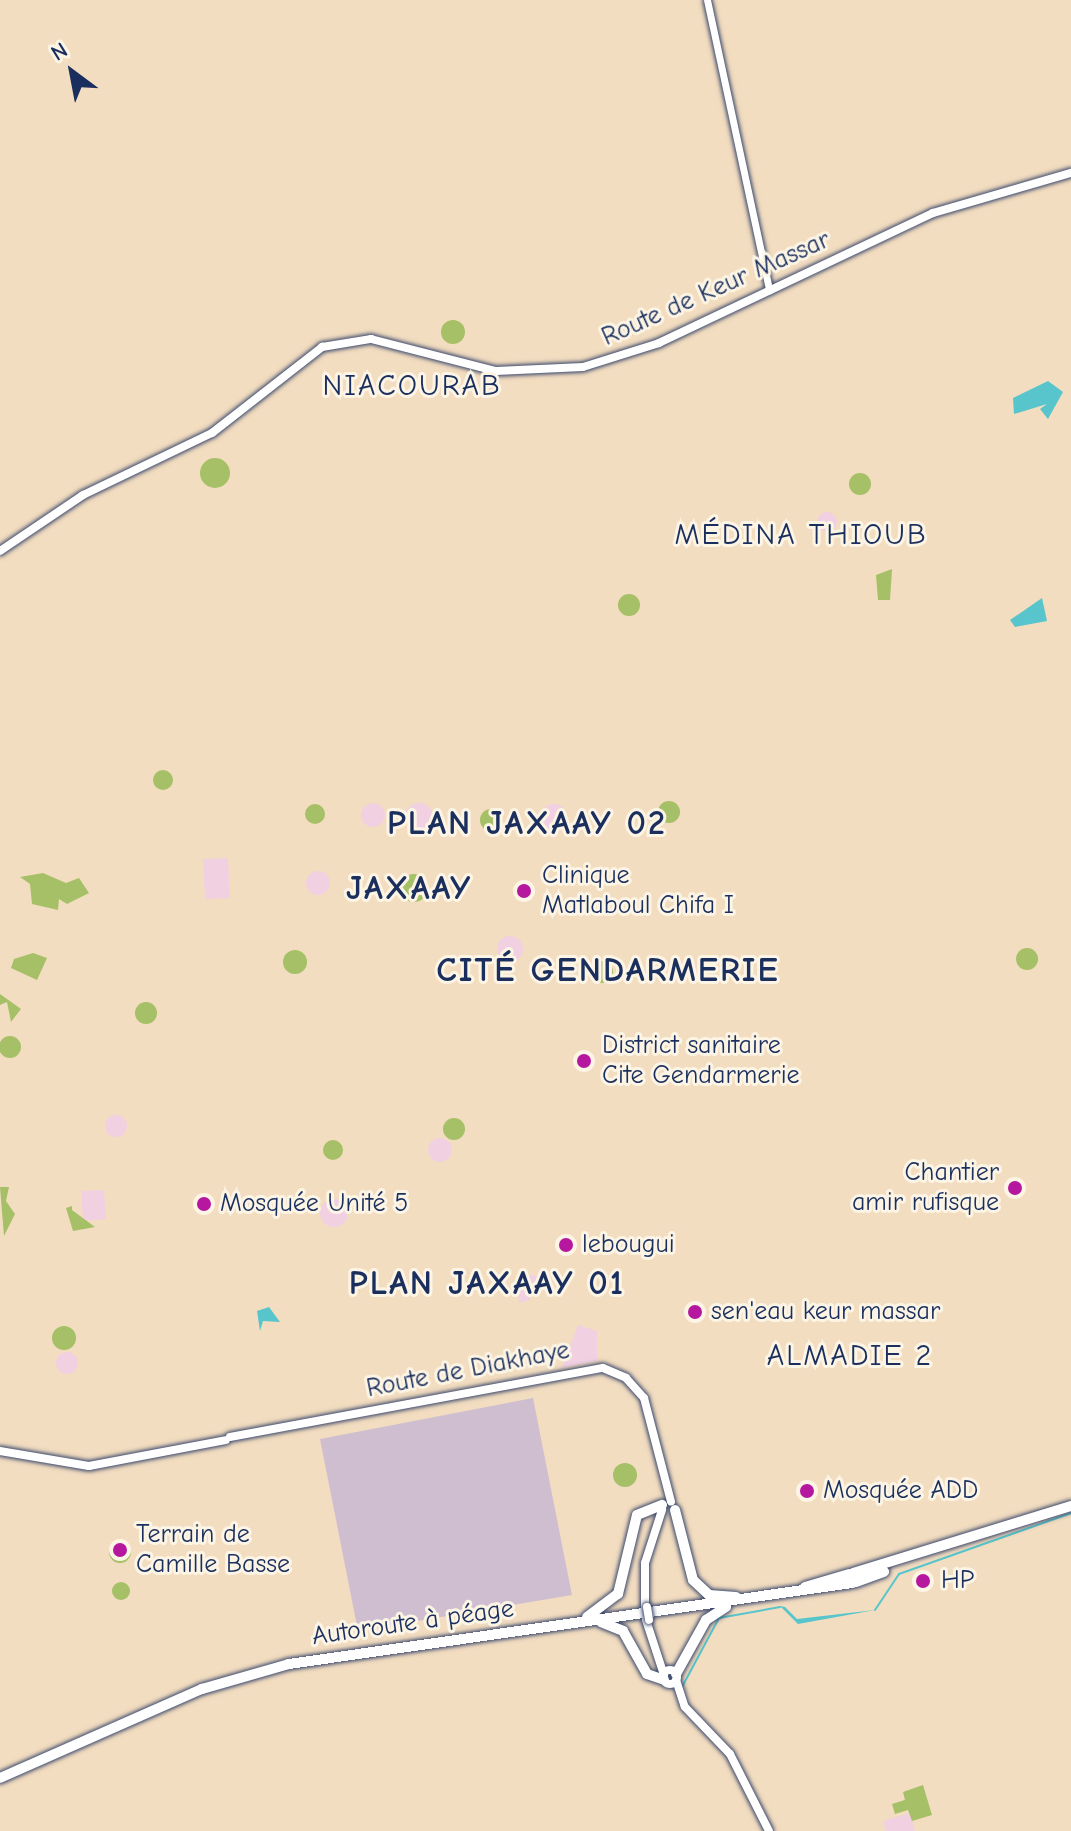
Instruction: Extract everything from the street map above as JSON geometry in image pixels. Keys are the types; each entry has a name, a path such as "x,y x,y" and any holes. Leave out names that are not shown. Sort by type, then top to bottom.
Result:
{"highway":[{"path":"576,1621 613,1601 636,1516 667,1508 700,1589 718,1597 772,1596"},
{"path":"576,1621 617,1627 647,1674 670,1678 716,1611 852,1578 1071,1508"},
{"name":"Autoroute à péage","path":"0,1776 172,1702 267,1669 576,1621 772,1596"}],"main road":[{"path":"707,0 769,290"},
{"name":"Route de Keur Massar","path":"0,551 83,495 212,433 322,347 371,339 484,369 566,371 659,343 933,213 1071,173"},
{"name":"Route de Diakhaye","path":"228,1439 586,1367 621,1374 644,1398 667,1508"},
{"name":"Route de Diakhaye","path":"0,1449 78,1464 598,1369 623,1378 643,1401 667,1508"},
{"path":"667,1508 645,1563 647,1620 670,1678 725,1752 768,1831"}],"shaded area":[{"name":"MÉDINA THIOUB","path":"827,512 834,515 837,522 834,529 827,532 820,529 817,522 820,515"},
{"path":"373,803 381,807 385,815 381,823 373,827 365,823 361,815 365,807"},
{"path":"419,803 429,807 433,817 429,827 419,831 409,827 405,817 409,807"},
{"path":"554,804 563,808 567,817 563,826 554,830 545,826 541,817 545,808"},
{"path":"228,858 230,898 205,899 203,859"},
{"path":"318,871 327,874 330,883 327,892 318,895 309,892 306,883 309,874"},
{"path":"510,936 519,940 523,949 519,958 510,962 501,958 497,949 501,940"},
{"path":"116,1115 124,1118 127,1126 124,1134 116,1137 108,1134 105,1126 108,1118"},
{"path":"435,1138 445,1138 452,1145 452,1155 445,1162 435,1162 428,1155 428,1145"},
{"path":"104,1190 106,1219 83,1221 81,1191"},
{"path":"334,1199 344,1203 348,1213 344,1223 334,1227 324,1223 320,1213 324,1203"},
{"path":"539,1275 529,1300 519,1303 518,1276"},
{"path":"578,1325 597,1331 597,1361 562,1368"},
{"path":"67,1352 75,1355 78,1363 75,1371 67,1374 59,1371 56,1363 59,1355"},
{"path":"533,1398 572,1595 358,1631 320,1439"},
{"path":"910,1813 915,1831 886,1831 883,1821"}],"green space":[{"path":"453,320 462,323 465,332 462,341 453,344 444,341 441,332 444,323"},
{"path":"215,458 226,462 230,473 226,484 215,488 204,484 200,473 204,462"},
{"path":"860,473 868,476 871,484 868,492 860,495 852,492 849,484 852,476"},
{"path":"892,569 890,600 878,600 876,575"},
{"path":"629,594 637,597 640,605 637,613 629,616 621,613 618,605 621,597"},
{"path":"159,770 167,770 173,780 167,790 159,790 153,784 153,776"},
{"path":"665,801 673,801 680,812 673,823 665,823 658,816 658,808"},
{"path":"315,804 322,807 325,814 322,821 315,824 308,821 305,814 308,807"},
{"path":"487,809 495,809 502,820 495,831 487,831 480,824 480,816"},
{"path":"43,873 66,883 79,878 89,893 67,904 59,899 58,910 32,904 30,884 20,877"},
{"path":"414,874 424,878 428,888 424,898 414,902 404,898 400,888 404,878"},
{"path":"1027,948 1035,951 1038,959 1035,967 1027,970 1019,967 1016,959 1019,951"},
{"path":"295,950 304,953 307,962 304,971 295,974 286,971 283,962 286,953"},
{"path":"33,953 47,958 37,980 11,968 14,959"},
{"path":"602,961 610,964 613,972 610,980 602,983 594,980 591,972 594,964"},
{"path":"0,994 21,1009 11,1022 7,1002 0,1005"},
{"path":"146,1002 154,1005 157,1013 154,1021 146,1024 138,1021 135,1013 138,1005"},
{"path":"10,1036 18,1039 21,1047 18,1055 10,1058 2,1055 -1,1047 2,1039"},
{"path":"450,1118 458,1118 465,1129 458,1140 450,1140 443,1133 443,1125"},
{"path":"333,1140 340,1143 343,1150 340,1157 333,1160 326,1157 323,1150 326,1143"},
{"path":"0,1187 9,1187 6,1201 15,1214 4,1236"},
{"path":"72,1206 72,1210 95,1227 73,1231 66,1208"},
{"name":"lebougui","path":"566,1235 573,1238 576,1245 573,1252 566,1255 559,1252 556,1245 559,1238"},
{"path":"64,1326 73,1329 76,1338 73,1347 64,1350 55,1347 52,1338 55,1329"},
{"path":"625,1463 633,1467 637,1475 633,1483 625,1487 617,1483 613,1475 617,1467"},
{"name":"Terrain de Camille Basse","path":"120,1541 131,1552 120,1563 109,1552"},
{"path":"121,1582 130,1591 121,1600 112,1591"},
{"path":"923,1785 932,1815 912,1821 908,1810 895,1814 892,1804 905,1800 903,1792"}],"water":[{"path":"1048,381 1063,392 1048,419 1040,409 1047,404 1014,414 1013,398"},
{"path":"1042,598 1047,621 1015,627 1010,620"},
{"path":"269,1307 280,1322 263,1321 260,1331 257,1311"},
{"path":"780,1606 797,1619 875,1610 798,1624"}],"waterway":[{"path":"875,1610 899,1574 1071,1513"},
{"path":"682,1687 719,1618 780,1607"}],"place":[{"name":"Clinique Matlaboul Chifa I","path":"524,891"},
{"name":"District sanitaire Cite Gendarmerie","path":"584,1061"},
{"name":"Chantier amir rufisque","path":"1015,1188"},
{"name":"Mosquée Unité 5","path":"204,1204"},
{"name":"lebougui","path":"566,1245"},
{"name":"sen'eau keur massar","path":"695,1312"},
{"name":"Mosquée ADD","path":"807,1491"},
{"name":"Terrain de Camille Basse","path":"120,1550"},
{"name":"HP","path":"923,1581"}],"district":[{"name":"NIACOURAB","path":"412,386"},
{"name":"MÉDINA THIOUB","path":"801,535"},
{"name":"PLAN JAXAAY 02","path":"527,824"},
{"name":"JAXAAY","path":"409,889"},
{"name":"CITÉ GENDARMERIE","path":"608,971"},
{"name":"PLAN JAXAAY 01","path":"487,1284"},
{"name":"ALMADIE 2","path":"850,1356"}]}
